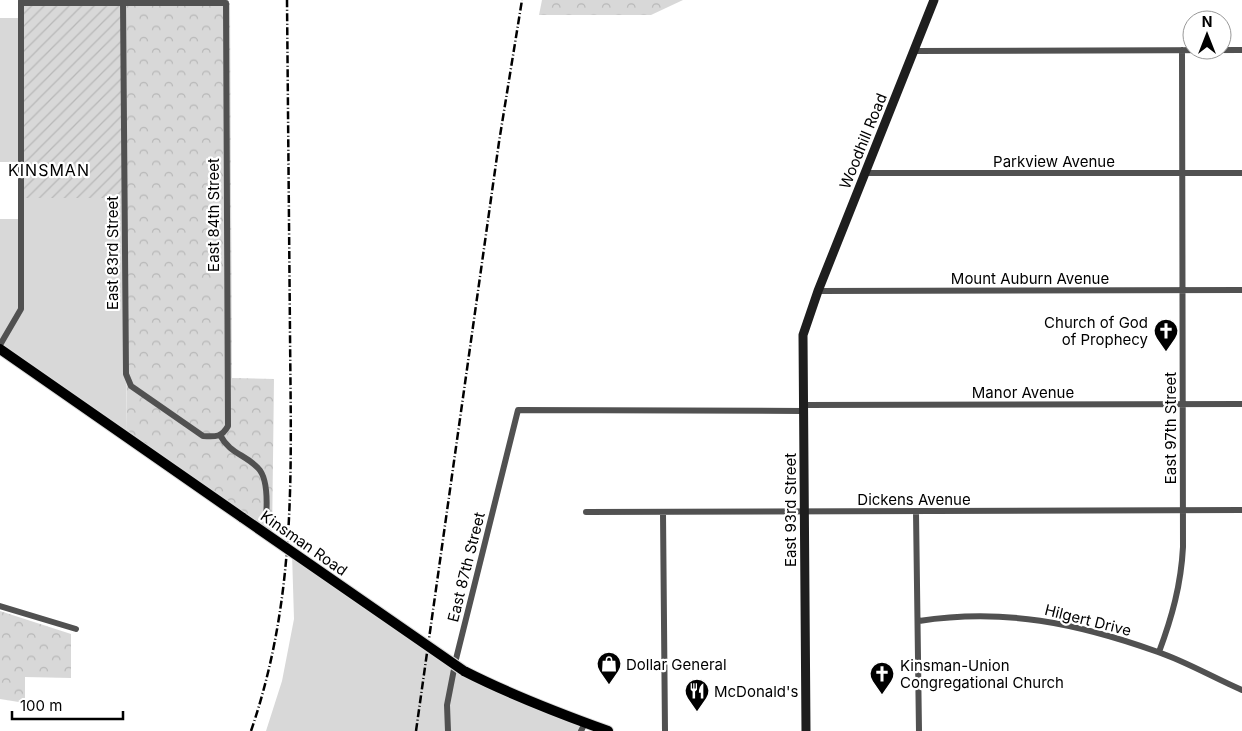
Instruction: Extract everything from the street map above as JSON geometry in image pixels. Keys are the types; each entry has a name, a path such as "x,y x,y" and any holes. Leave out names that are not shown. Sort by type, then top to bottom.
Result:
{"main road":[{"name":"Woodhill Road","path":"818,291 934,0"},
{"name":"East 93rd Street","path":"806,731 803,336 818,291"},
{"name":"Kinsman Road","path":"0,349 464,671 583,727 608,731"}],"street":[{"path":"0,345 21,309 21,2 123,2"},
{"name":"East 84th Street","path":"123,2 226,3 228,426 224,434 220,436"},
{"name":"East 83rd Street","path":"123,2 126,374 131,386 204,436 220,436"},
{"path":"914,51 1182,50"},
{"name":"East 97th Street","path":"1159,652 1174,612 1182,574 1182,60"},
{"name":"Parkview Avenue","path":"865,173 1242,173"},
{"name":"Mount Auburn Avenue","path":"818,291 1242,290"},
{"name":"Manor Avenue","path":"518,410 1242,404"},
{"name":"East 87th Street","path":"448,731 447,705 456,659 518,410"},
{"path":"220,436 226,448 258,468 264,479 266,518"},
{"name":"Dickens Avenue","path":"586,512 1242,510"},
{"path":"916,512 919,621 919,731"},
{"path":"663,513 665,731"},
{"path":"0,606 76,629"},
{"name":"Hilgert Drive","path":"919,621 985,615 1031,618 1089,631 1159,652 1242,690"}],"green space":[{"path":"21,0 123,0 124,198 21,198"},
{"path":"542,0 683,0 651,15 539,15"},
{"path":"123,3 230,3 232,378 274,379 272,540 127,438"},
{"path":"0,18 21,18 21,162 0,162"},
{"path":"21,198 124,198 127,438 0,349 0,219 21,219"},
{"path":"292,553 464,671 585,723 581,731 266,731 282,681 294,619"},
{"path":"0,611 71,634 71,678 25,677 25,703 0,699"}],"railway":[{"path":"251,731 266,681 277,631 288,533 291,434 287,0"},
{"path":"416,731 499,142 522,0"}],"place":[{"name":"Church of God of Prophecy","path":"1166,352"},
{"name":"Dollar General","path":"609,685"},
{"name":"Kinsman-Union Congregational Church","path":"882,695"},
{"name":"McDonald's","path":"697,712"}],"district":[{"name":"KINSMAN","path":"49,170"}]}
